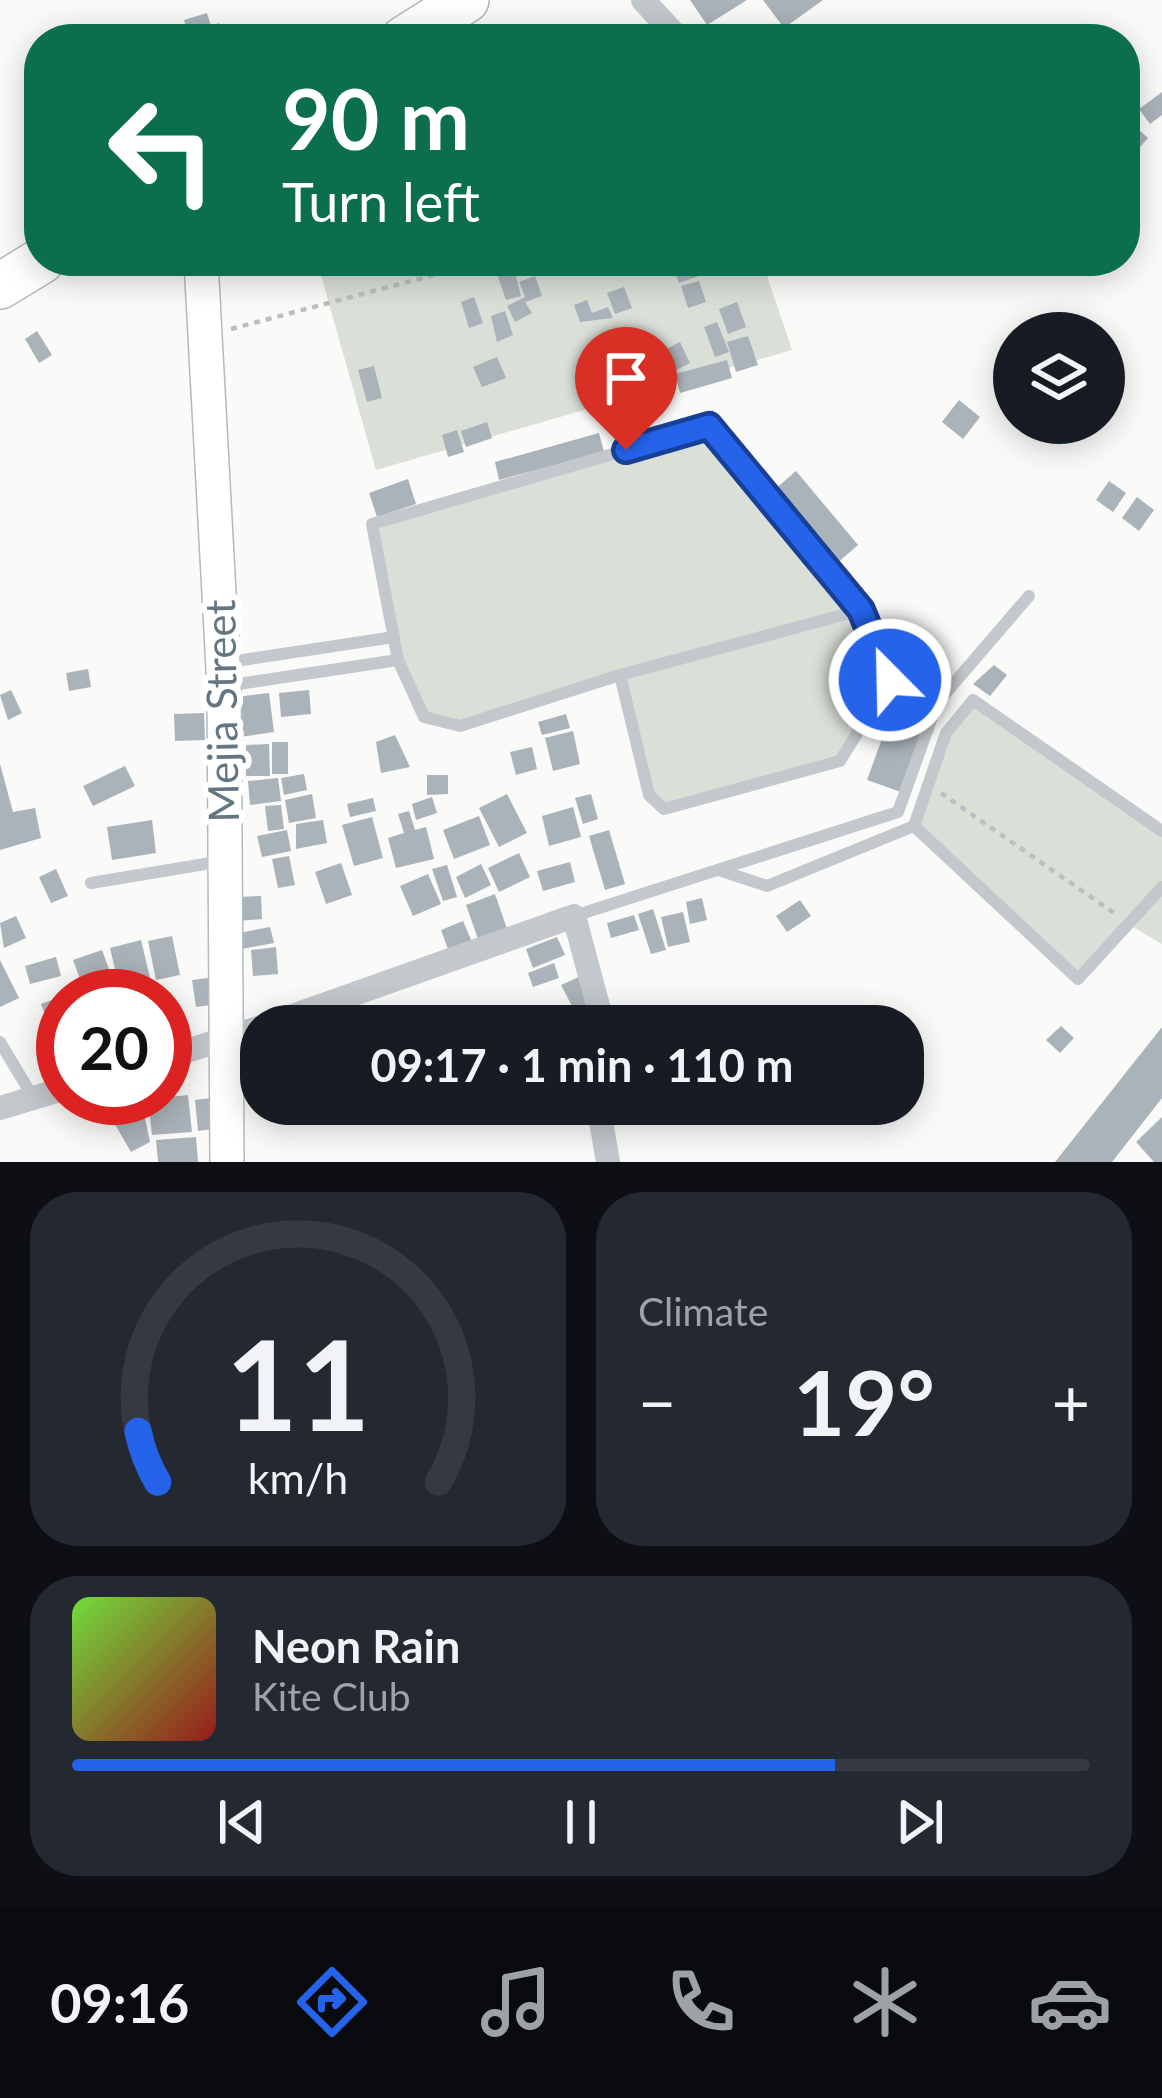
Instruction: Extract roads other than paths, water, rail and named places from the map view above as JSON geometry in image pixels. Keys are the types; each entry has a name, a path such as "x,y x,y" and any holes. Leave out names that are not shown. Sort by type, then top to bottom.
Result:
{"highway":[{"path":"428,24 466,0"}],"street":[{"path":"643,0 665,24"},
{"name":"Mejia Street","path":"202,276 223,675 227,1162"},
{"path":"322,1005 574,916 598,1005"},
{"path":"192,1050 240,1034"},
{"path":"0,1108 34,1098"},
{"path":"602,1125 608,1162"}],"lane":[{"path":"620,675 649,794 664,809 840,761 890,680 861,610 709,426 373,524 398,660 424,717 460,726 620,675 861,610"},
{"path":"574,916 898,812 937,703 1029,596"},
{"path":"223,675 394,638"},
{"path":"223,675 398,660"},
{"path":"717,869 766,886 914,826 946,733 974,700 1162,831"},
{"path":"914,826 1078,979 1162,887"},
{"path":"91,884 224,861"},
{"path":"0,1042 34,1098"}]}
